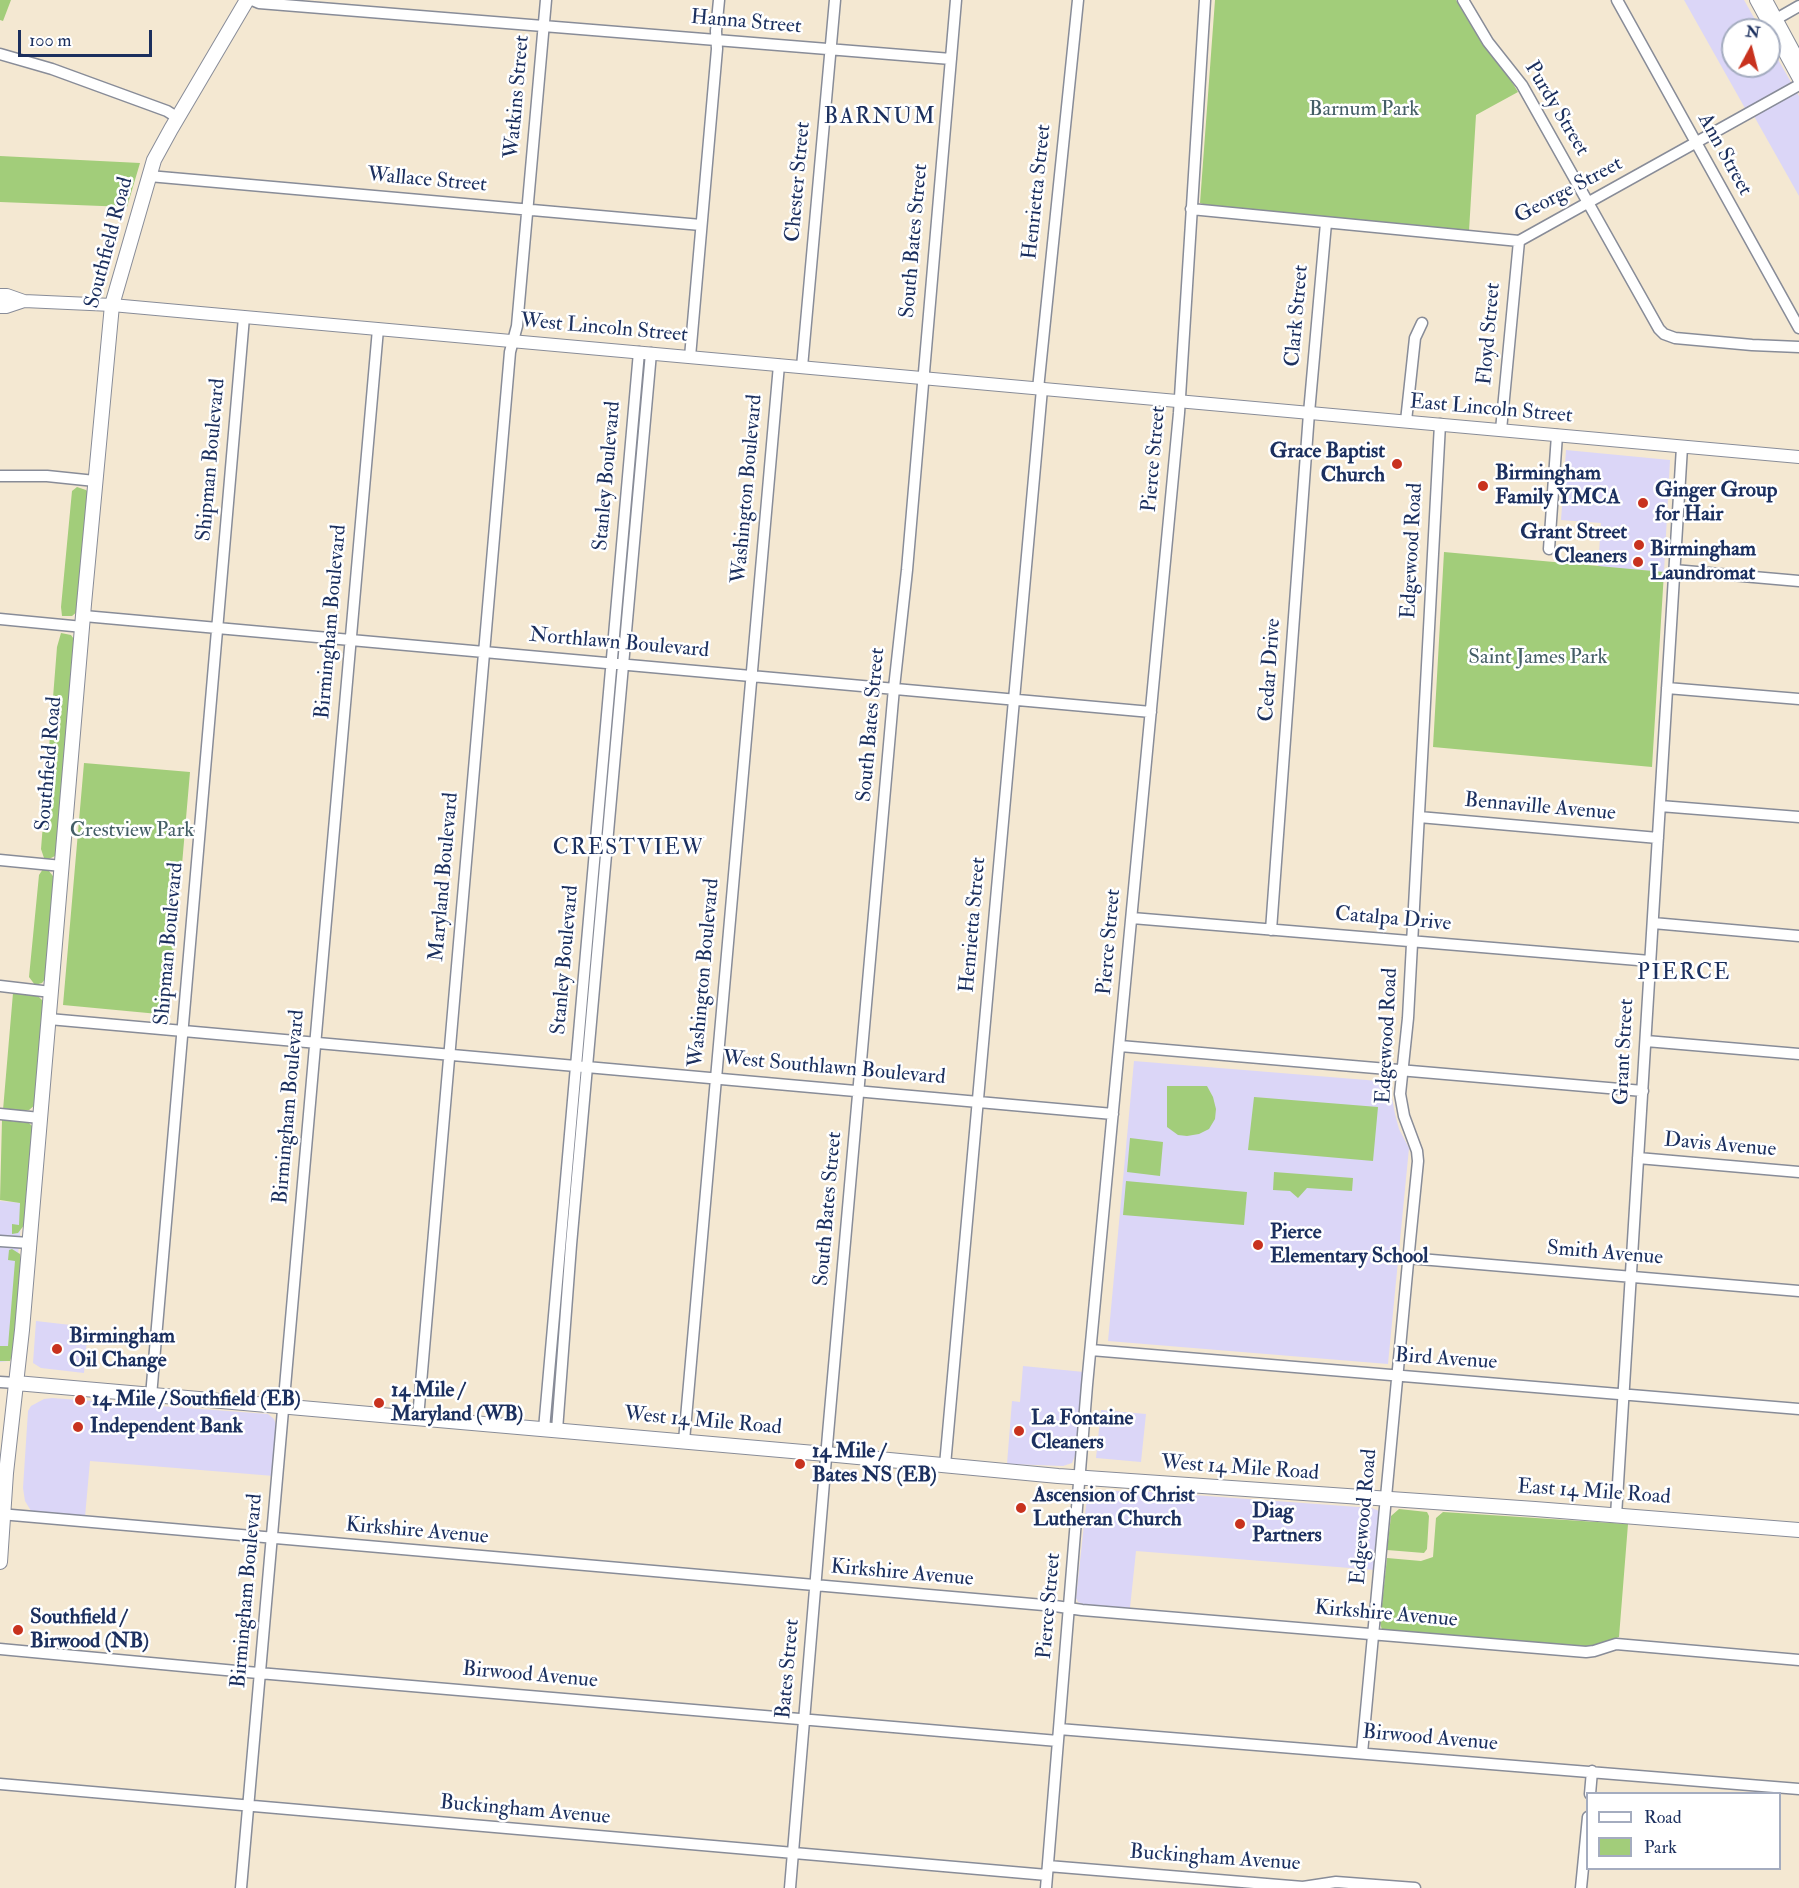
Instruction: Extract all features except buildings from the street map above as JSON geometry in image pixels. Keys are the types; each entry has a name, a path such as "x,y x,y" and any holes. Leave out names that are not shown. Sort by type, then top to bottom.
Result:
{"main road":[{"name":"Southfield Road","path":"0,1562 2,1514 29,1243 112,305 149,176 162,144 250,0"},
{"name":"West 14 Mile Road","path":"16,1383 1080,1478 1386,1499"},
{"name":"East 14 Mile Road","path":"1386,1499 1799,1530"}],"street":[{"name":"Hanna Street","path":"250,0 259,3 544,27 951,59"},
{"name":"Watkins Street","path":"514,341 546,0"},
{"path":"690,357 719,0"},
{"name":"Chester Street","path":"801,367 835,0"},
{"name":"South Bates Street","path":"826,1454 894,688 907,570 956,0"},
{"name":"Henrietta Street","path":"945,1465 1040,389 1078,0"},
{"name":"Pierce Street","path":"1046,1888 1091,1350 1179,401 1205,0"},
{"name":"Purdy Street","path":"1462,0 1488,42 1522,85 1659,329 1664,334 1675,338 1799,347"},
{"name":"Ann Street","path":"1617,0 1799,328"},
{"path":"1755,0 1770,18"},
{"path":"1766,0 1771,18"},
{"path":"1777,18 1799,6"},
{"path":"1781,34 1799,60"},
{"path":"1781,40 1799,78"},
{"path":"0,54 52,69 167,111 178,118"},
{"name":"George Street","path":"1191,209 1519,242 1799,85"},
{"name":"Wallace Street","path":"149,176 701,225"},
{"name":"Clark Street","path":"1309,412 1326,223"},
{"name":"Floyd Street","path":"1501,430 1519,242"},
{"name":"West Lincoln Street","path":"0,295 24,301 112,305 1179,401"},
{"name":"West Lincoln Street","path":"0,307 24,301"},
{"name":"Shipman Boulevard","path":"151,1396 244,317"},
{"path":"1406,422 1415,338 1422,323"},
{"name":"Birmingham Boulevard","path":"241,1888 378,329"},
{"name":"Maryland Boulevard","path":"418,1418 510,352 514,341"},
{"name":"Stanley Boulevard","path":"566,1245 588,1067 607,859 624,523 645,353"},
{"name":"Stanley Boulevard","path":"550,1429 566,1245 576,1066 595,858 617,663 636,524 645,353"},
{"name":"Washington Boulevard","path":"684,1441 779,365"},
{"name":"East Lincoln Street","path":"1179,401 1799,457"},
{"name":"Cedar Drive","path":"1271,930 1309,412"},
{"name":"Edgewood Road","path":"1362,1753 1418,1161 1417,1151 1401,1105 1400,1094 1408,1018 1440,424"},
{"path":"1549,549 1557,435"},
{"name":"Grant Street","path":"1616,1516 1682,447"},
{"path":"0,476 47,476 95,481"},
{"path":"624,523 636,524"},
{"path":"1674,570 1799,581"},
{"name":"Northlawn Boulevard","path":"0,619 217,627 1151,712"},
{"path":"1667,688 1799,699"},
{"path":"1660,806 1799,817"},
{"name":"Bennaville Avenue","path":"1419,817 1658,838"},
{"path":"595,858 607,859"},
{"path":"0,860 62,866"},
{"name":"Catalpa Drive","path":"1132,918 1650,961"},
{"path":"1653,923 1799,936"},
{"path":"0,986 51,992"},
{"name":"West Southlawn Boulevard","path":"49,1019 1113,1114"},
{"path":"1646,1041 1799,1054"},
{"path":"1120,1046 1643,1091"},
{"path":"0,1114 40,1118"},
{"name":"Davis Avenue","path":"1638,1158 1799,1172"},
{"path":"0,1240 29,1243"},
{"name":"Smith Avenue","path":"1408,1258 1799,1291"},
{"name":"Bird Avenue","path":"1091,1350 1799,1409"},
{"path":"0,1382 16,1383"},
{"name":"Bates Street","path":"790,1888 826,1454"},
{"name":"Kirkshire Avenue","path":"2,1514 1069,1609 1586,1652 1621,1644 1799,1659"},
{"name":"Birwood Avenue","path":"0,1649 1058,1741"},
{"name":"Birwood Avenue","path":"1059,1729 1799,1790"},
{"path":"1590,1792 1592,1772"},
{"name":"Buckingham Avenue","path":"0,1784 793,1854 1303,1887 1336,1882 1415,1888"},
{"path":"1581,1888 1586,1829"}],"shaded area":[{"path":"1684,0 1744,0 1754,18 1721,18 1721,66"},
{"path":"1781,65 1799,96 1799,196 1750,109 1746,110 1728,78 1781,78"},
{"path":"1566,450 1670,460 1664,572 1598,567 1601,523 1561,520"},
{"name":"Pierce Elementary School","path":"1134,1061 1391,1082 1399,1129 1409,1148 1388,1364 1108,1341"},
{"path":"0,1201 23,1203 8,1361 0,1362"},
{"path":"36,1321 88,1327 84,1373 41,1368 33,1363"},
{"path":"1023,1366 1084,1372 1076,1453 1072,1463 1063,1466 1007,1464 1012,1401 1020,1402"},
{"path":"44,1399 268,1414 274,1419 277,1428 274,1476 90,1461 85,1517 48,1515 31,1511 25,1501 23,1488 28,1411 31,1406"},
{"path":"1101,1410 1146,1414 1141,1462 1096,1458"},
{"path":"1098,1491 1138,1491 1372,1508 1379,1511 1375,1570 1136,1551 1130,1608 1083,1604 1076,1598 1086,1506 1089,1494"}],"green space":[{"path":"0,0 11,0 3,21 0,20"},
{"name":"Barnum Park","path":"1215,0 1456,0 1483,45 1507,74 1518,92 1476,115 1469,231 1200,203"},
{"path":"0,156 140,163 127,207 0,202"},
{"path":"77,487 90,494 78,611 72,616 62,616 72,491"},
{"name":"Saint James Park","path":"1444,552 1664,572 1652,767 1433,747"},
{"path":"61,633 71,635 76,642 57,855 47,860 41,849 57,647"},
{"name":"Crestview Park","path":"84,763 190,772 169,1015 63,1005"},
{"path":"43,869 49,871 56,880 48,976 42,983 35,985 29,977 39,875"},
{"path":"13,993 38,996 43,1001 35,1105 29,1110 3,1110"},
{"path":"1167,1086 1207,1086 1216,1109 1215,1119 1209,1129 1187,1136 1178,1135 1167,1127"},
{"path":"1254,1097 1378,1107 1373,1161 1248,1150"},
{"path":"2,1120 29,1123 33,1127 25,1224 18,1233 12,1234 12,1224 19,1225 20,1203 0,1200"},
{"path":"1130,1138 1163,1142 1160,1176 1127,1172"},
{"path":"1274,1172 1353,1178 1352,1191 1307,1188 1298,1198 1290,1191 1273,1190"},
{"path":"1126,1181 1247,1192 1244,1225 1123,1215"},
{"path":"12,1249 20,1254 21,1262 12,1356 10,1361 0,1361 0,1346 8,1346 15,1261 8,1260 9,1250"},
{"path":"1399,1509 1427,1512 1429,1516 1427,1549 1424,1553 1387,1550 1391,1516"},
{"path":"1443,1512 1628,1524 1619,1637 1593,1647 1382,1630 1380,1623 1387,1558 1421,1561 1433,1557 1436,1518"}],"place":[{"name":"Grace Baptist Church","path":"1397,464"},
{"name":"Birmingham Family YMCA","path":"1483,486"},
{"name":"Ginger Group for Hair","path":"1643,503"},
{"name":"Grant Street Cleaners","path":"1639,545"},
{"name":"Birmingham Laundromat","path":"1638,562"},
{"name":"Pierce Elementary School","path":"1258,1245"},
{"name":"Birmingham Oil Change","path":"57,1349"},
{"name":"14 Mile / Southfield (EB)","path":"80,1400"},
{"name":"14 Mile / Maryland (WB)","path":"379,1403"},
{"name":"Independent Bank","path":"78,1427"},
{"name":"La Fontaine Cleaners","path":"1019,1431"},
{"name":"14 Mile / Bates NS (EB)","path":"800,1464"},
{"name":"Ascension of Christ Lutheran Church","path":"1021,1508"},
{"name":"Diag Partners","path":"1240,1524"},
{"name":"Southfield / Birwood (NB)","path":"18,1630"}],"district":[{"name":"BARNUM","path":"880,118"},
{"name":"CRESTVIEW","path":"629,849"},
{"name":"PIERCE","path":"1684,974"}]}
